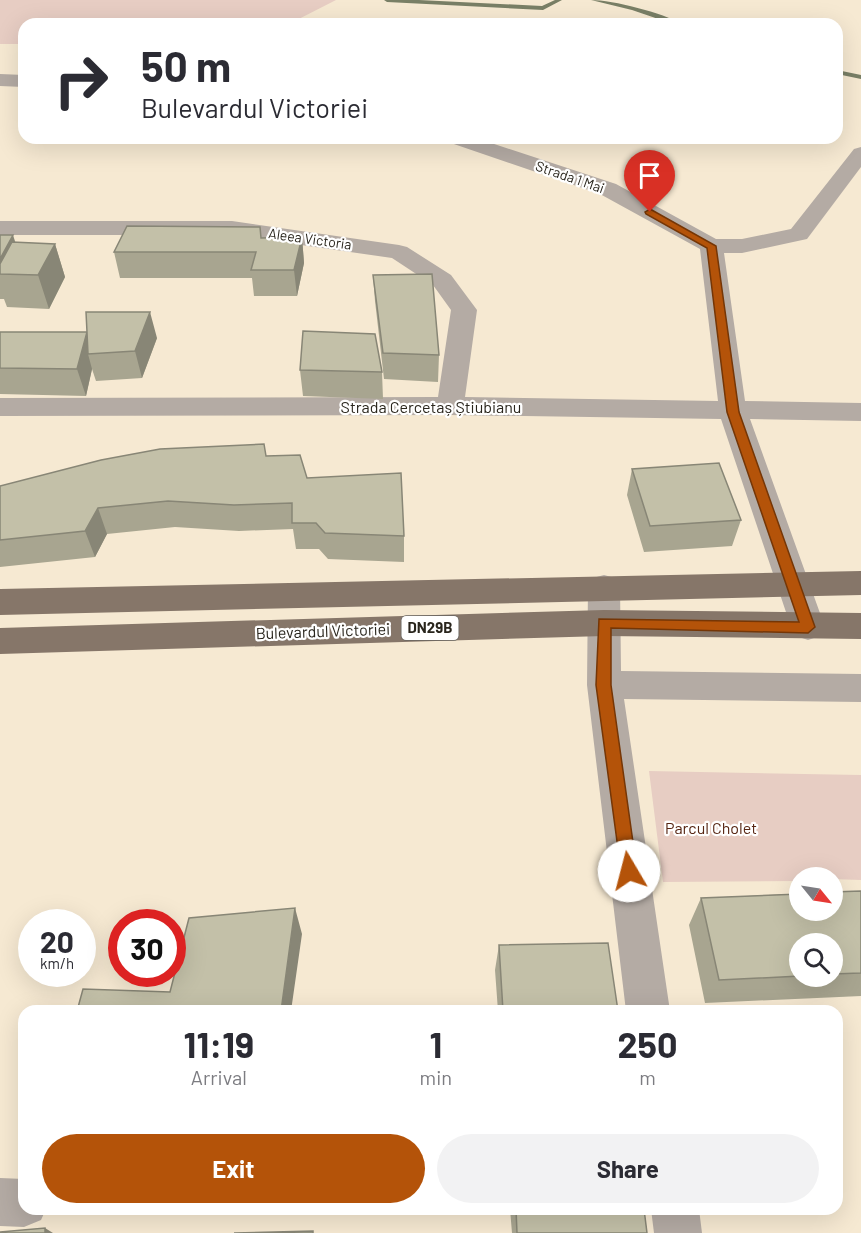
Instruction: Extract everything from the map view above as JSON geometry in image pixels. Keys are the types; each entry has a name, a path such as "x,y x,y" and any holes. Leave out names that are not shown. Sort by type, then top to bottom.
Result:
{"main road":[{"name":"DN29B","path":"0,602 604,586 793,586 861,583"},
{"name":"Bulevardul Victoriei","path":"0,641 604,623 861,626"}],"street":[{"path":"0,80 18,81"},
{"name":"Strada 1 Mai","path":"472,144 608,189 711,246"},
{"path":"808,627 733,412 711,246 742,246 799,234 861,153"},
{"name":"Aleea Victoria","path":"0,228 232,228 399,252 442,280 464,310 450,406"},
{"name":"Strada Cercetaș Știubianu","path":"0,407 450,406 733,412 861,412"},
{"path":"604,586 604,685 647,1005"},
{"path":"604,685 861,688"},
{"path":"0,1202 18,1203"},
{"path":"676,1215 678,1233"}],"green space":[{"path":"0,0 336,0 301,18 18,18 18,44 0,44"},
{"name":"Parcul Cholet","path":"649,771 861,775 861,880 843,879 843,867 789,867 789,881 663,882"}],"building":[{"path":"127,226 260,227 261,238 302,237 294,270 251,270 256,252 114,252"},
{"path":"0,235 13,235 0,259"},
{"path":"12,242 55,244 38,275 0,274 0,264"},
{"path":"432,274 439,355 383,353 373,275"},
{"path":"86,312 150,312 135,351 88,354"},
{"path":"303,331 375,334 382,372 300,370"},
{"path":"0,332 87,332 77,369 0,368"},
{"path":"264,444 266,456 300,455 307,478 401,473 404,536 325,533 316,523 292,523 292,503 234,505 168,501 98,508 85,531 0,540 0,486 101,460 160,449"},
{"path":"719,463 741,520 650,526 632,469"},
{"path":"861,891 861,973 843,974 843,933 789,933 789,977 719,980 701,898 789,894 789,921 843,921 843,892"},
{"path":"295,908 282,1005 79,1005 83,989 170,992 171,987 186,987 186,930 189,918"},
{"path":"608,943 617,1005 503,1005 499,945"},
{"path":"516,1215 645,1215 647,1233 517,1233"},
{"path":"45,1228 45,1233 0,1233 0,1232"},
{"path":"313,1231 313,1233 234,1233"}],"waterway":[{"path":"387,0 543,8 559,0"},
{"path":"594,0 661,18"},
{"path":"843,73 861,77"}],"route":[{"path":"629,871 604,685 604,623 808,627 733,412 711,246 650,212"}]}
